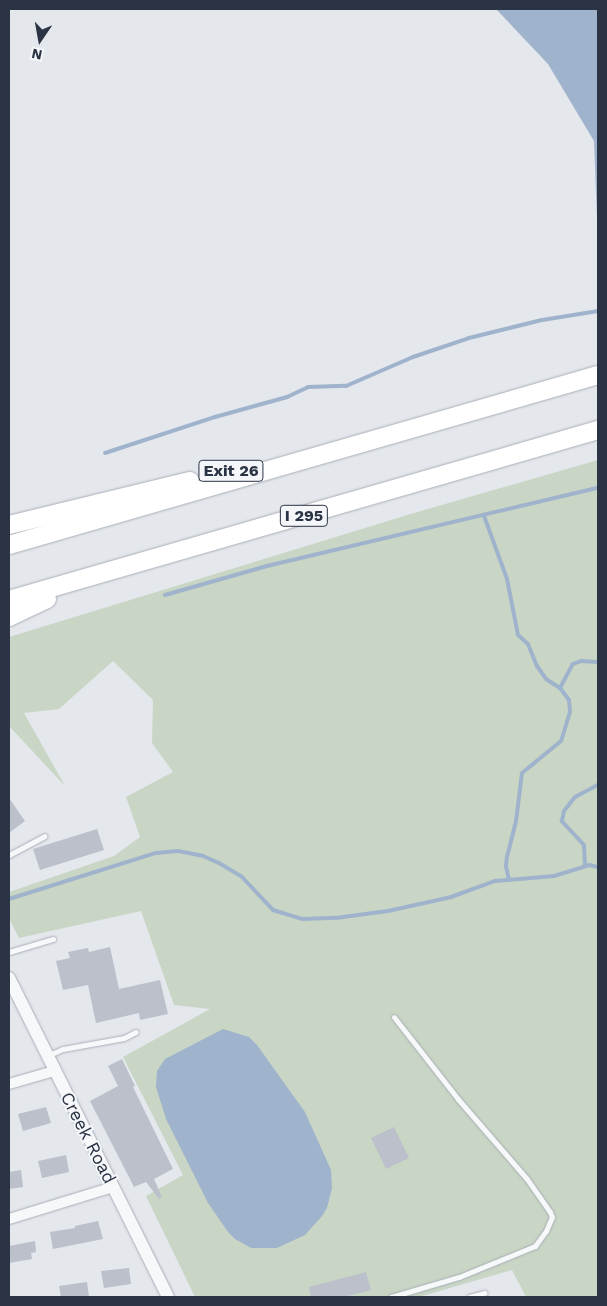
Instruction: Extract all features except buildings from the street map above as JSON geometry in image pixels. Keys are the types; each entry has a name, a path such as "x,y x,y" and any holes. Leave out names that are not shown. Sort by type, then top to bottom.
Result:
{"highway":[{"path":"9,545 595,376"},
{"name":"Exit 26","path":"9,525 452,416"},
{"name":"I 295","path":"9,600 598,430"},
{"path":"9,617 131,566"}],"street":[{"name":"Creek Road","path":"9,978 168,1297"},
{"path":"9,1084 54,1071"},
{"path":"9,1219 113,1187"}],"lane":[{"path":"9,855 44,836"},
{"path":"9,952 53,939"},
{"path":"391,1297 459,1277 535,1246 546,1231 552,1217 527,1179 458,1099 394,1017"},
{"path":"47,1056 63,1049 124,1038 136,1032"},
{"path":"469,1297 484,1292"}],"green space":[{"path":"598,460 598,1297 526,1297 512,1270 419,1297 195,1297 146,1196 183,1175 123,1057 210,1009 174,1005 141,911 19,938 9,918 9,892 114,856 140,837 126,797 173,772 152,743 153,700 113,661 59,709 24,713 65,786 9,726 9,637 414,513"}],"water":[{"path":"496,9 598,9 598,244 594,141 548,64"},
{"path":"223,1029 249,1037 257,1045 305,1112 331,1170 332,1188 327,1208 322,1216 305,1235 277,1248 251,1248 235,1239 228,1232 208,1203 166,1119 156,1087 157,1071 165,1059"}],"waterway":[{"path":"105,453 215,417 287,397 308,387 346,386 413,357 469,338 542,320 598,311"},
{"path":"165,595 267,566 598,488"},
{"path":"484,516 507,579 518,635 528,644 537,666 546,679 560,688 569,700 570,712 561,741 522,773 516,821 507,856 506,866 509,880"},
{"path":"560,688 573,664 581,661 598,662"},
{"path":"585,866 584,845 562,821 564,811 575,797 598,785"},
{"path":"9,899 156,853 178,851 203,856 219,863 241,876 273,910 303,919 336,918 388,911 451,897 495,881 554,876 589,865 598,867"}]}
